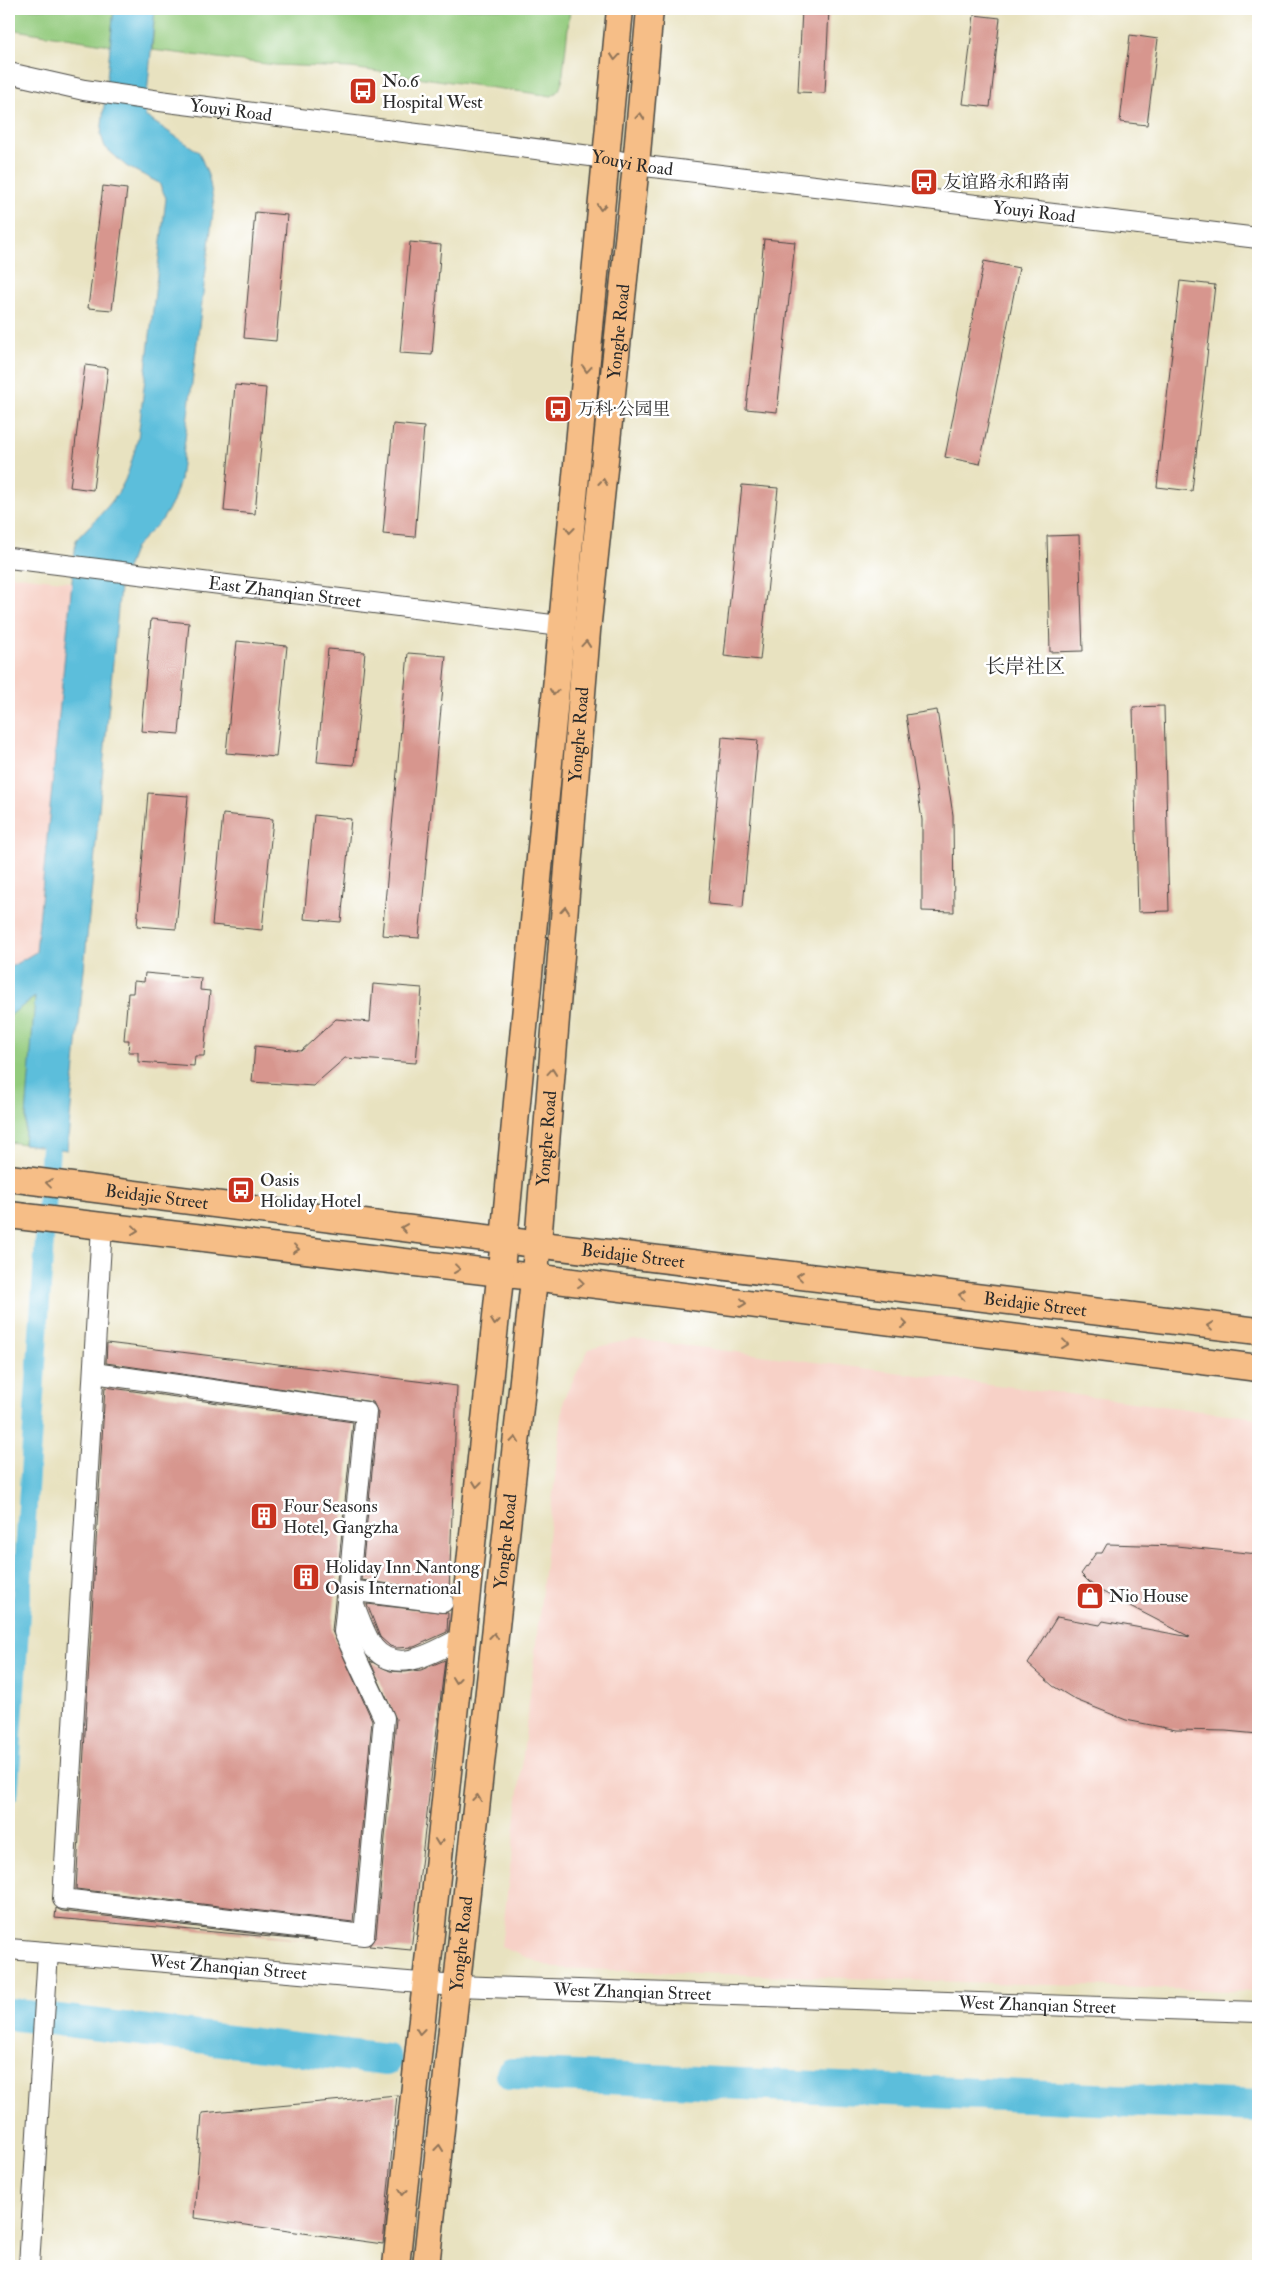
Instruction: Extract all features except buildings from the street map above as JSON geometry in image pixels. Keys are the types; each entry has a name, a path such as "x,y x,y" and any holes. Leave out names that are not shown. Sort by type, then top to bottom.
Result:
{"main road":[{"name":"Yonghe Road","path":"396,2266 424,1982 504,1240 560,626 584,407 620,9"},
{"name":"Yonghe Road","path":"426,2266 538,1243 588,631 636,165 650,9"},
{"name":"Beidajie Street","path":"16,1179 1258,1332"},
{"name":"Beidajie Street","path":"14,1216 533,1277 1258,1368"}],"street":[{"name":"Youyi Road","path":"9,73 84,90 606,158 636,165 1258,238"},
{"name":"East Zhanqian Street","path":"9,558 560,626"},
{"path":"94,1373 366,1412 344,1632 384,1718 364,1935 63,1899 102,1226"},
{"path":"348,1590 373,1647 385,1658 411,1662 461,1638"},
{"path":"348,1590 443,1602"},
{"name":"West Zhanqian Street","path":"9,1949 456,1986 1258,2012"},
{"path":"29,2266 47,2002 39,1951"}],"shaded area":[{"path":"9,575 72,582 36,953 9,968"},
{"path":"634,1339 1258,1418 1258,1992 553,1968 501,1947 564,1398 589,1349"}],"green space":[{"path":"9,9 114,9 110,45 9,29"},
{"path":"155,9 570,9 562,82 559,90 552,96 351,68 275,65 152,50"},
{"path":"36,996 24,1144 9,1142 9,1016"}],"water":[{"path":"114,9 155,9 145,116 199,152 209,178 214,205 180,480 173,502 162,520 135,547 120,587 67,1150 24,1144 35,997 9,1016 9,968 36,952 76,540 110,504 121,488 129,470 138,438 166,198 159,183 126,166 105,147 101,135"}],"waterway":[{"path":"9,1793 52,1123"},
{"path":"9,2014 386,2060"},
{"path":"512,2074 1258,2106"}],"place":[{"name":"No.6 Hospital West","path":"363,91"},
{"name":"友谊路永和路南","path":"924,182"},
{"name":"万科·公园里","path":"558,409"},
{"name":"Oasis Holiday Hotel","path":"241,1190"},
{"name":"Four Seasons Hotel, Gangzha","path":"264,1516"},
{"name":"Holiday Inn Nantong Oasis International","path":"306,1577"},
{"name":"Nio House","path":"1090,1596"}],"district":[{"name":"长岸社区","path":"1025,666"}]}
